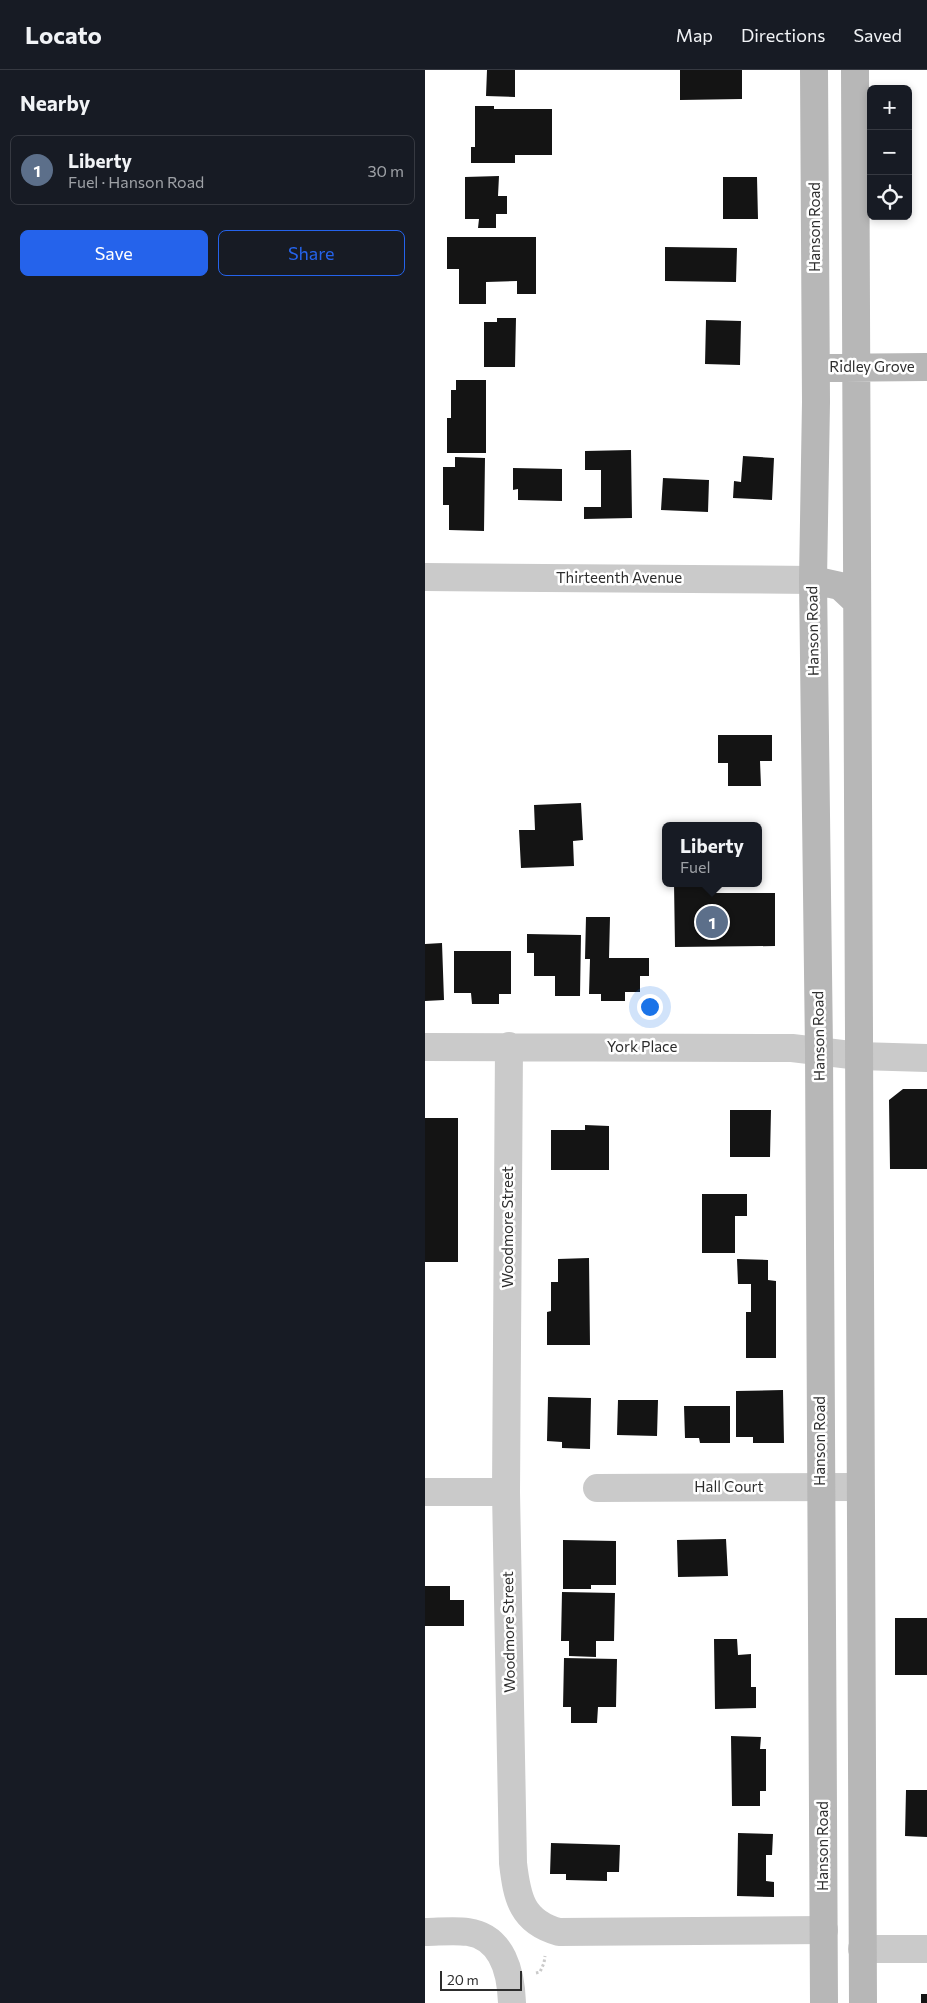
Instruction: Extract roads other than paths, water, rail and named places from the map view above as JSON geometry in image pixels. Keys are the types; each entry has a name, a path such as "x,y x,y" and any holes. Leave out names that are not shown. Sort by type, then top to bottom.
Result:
{"main road":[{"name":"Hanson Road","path":"814,70 816,368 813,580 819,1050 824,2003"},
{"path":"855,70 863,2003"},
{"name":"Ridley Grove","path":"816,368 927,367"},
{"path":"813,580 839,586 857,602"},
{"path":"823,1930 862,1949"}],"street":[{"name":"Thirteenth Avenue","path":"425,577 813,580"},
{"name":"Woodmore Street","path":"509,1046 507,1492 513,1863 515,1885 521,1904 528,1916 547,1928 559,1932 823,1930"},
{"name":"York Place","path":"425,1047 792,1048 859,1056 927,1058"},
{"name":"Hall Court","path":"597,1488 860,1487"},
{"path":"425,1492 507,1492"},
{"path":"425,1932 468,1932 491,1941 505,1959 511,1986 511,2003"},
{"path":"862,1949 927,1949"}],"place":[{"name":"Liberty","path":"712,922"}]}
